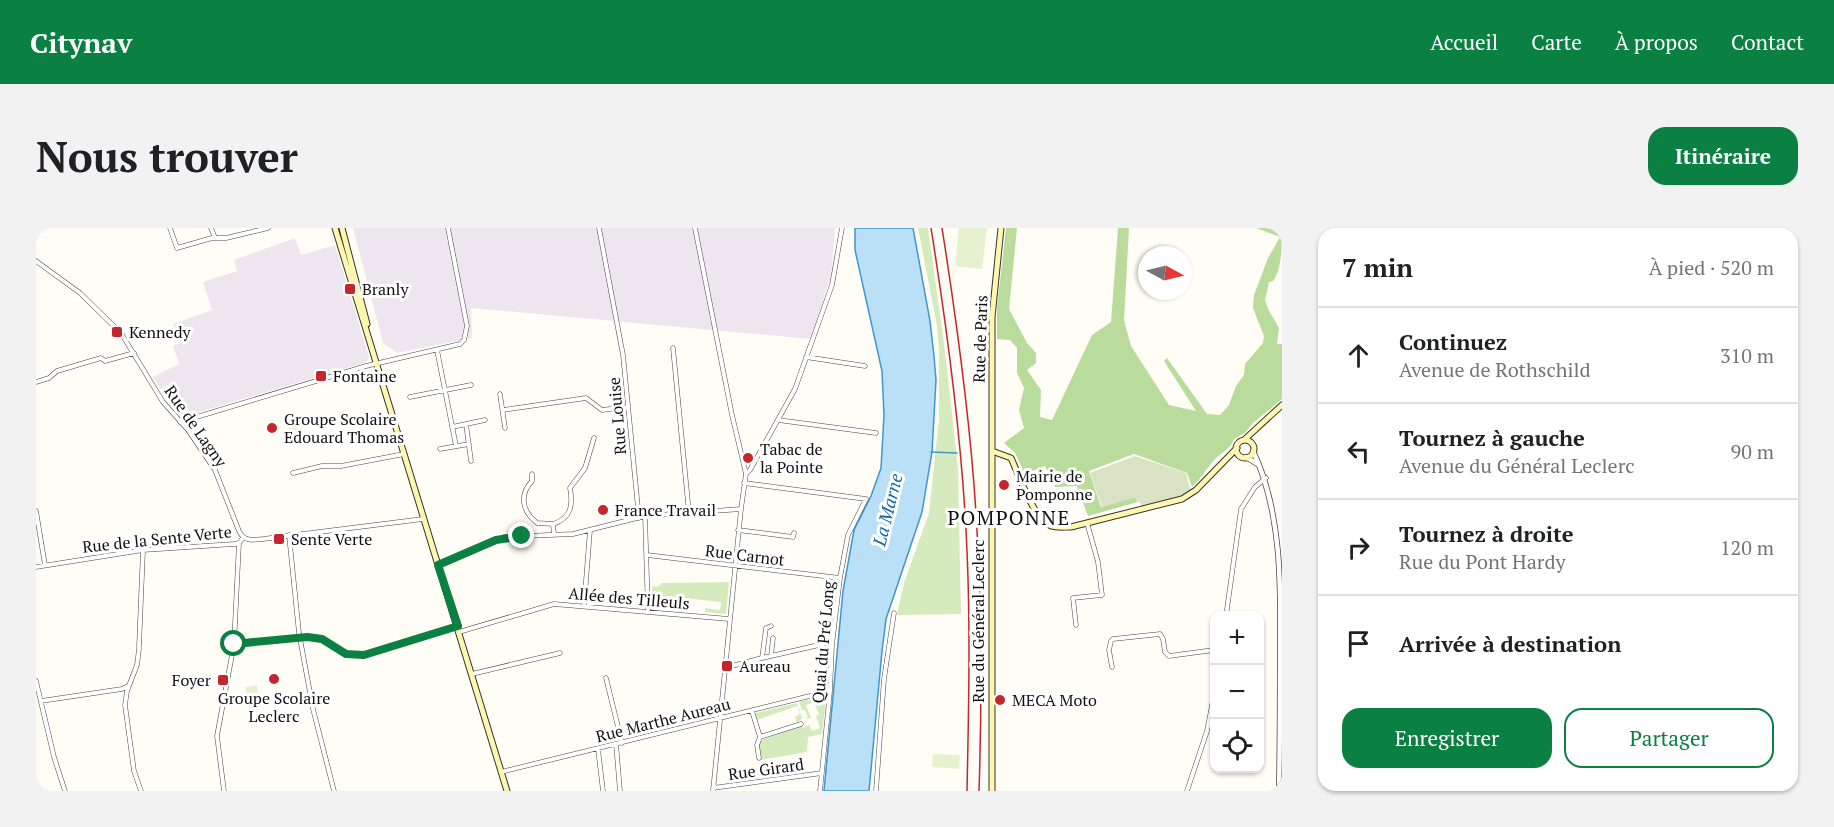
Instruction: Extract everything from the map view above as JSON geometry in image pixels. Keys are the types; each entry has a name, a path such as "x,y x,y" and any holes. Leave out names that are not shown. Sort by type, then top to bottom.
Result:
{"main road":[{"path":"335,228 507,791"},
{"path":"342,228 376,363"},
{"name":"Rue de Paris","path":"992,451 992,317 1000,228"},
{"path":"992,451 1011,458 1041,520 1052,527 1071,527 1182,499 1196,490 1238,444 1282,405"},
{"path":"1224,461 1243,457 1253,452 1252,443 1256,427"},
{"path":"1244,440 1252,443"},
{"path":"1236,448 1243,457"},
{"name":"Rue du Général Leclerc","path":"992,451 992,791"}],"street":[{"path":"170,228 177,248 268,228"},
{"path":"212,228 215,238"},
{"path":"180,422 376,363 460,344 467,333 448,228"},
{"name":"Rue Louise","path":"599,228 623,355 639,518"},
{"path":"695,228 746,474 738,530 713,790"},
{"path":"746,474 795,389 832,285 842,228"},
{"name":"Rue de Lagny","path":"36,261 80,293 121,333 163,402 217,474 238,531 243,538"},
{"path":"672,348 689,513"},
{"path":"437,350 456,446"},
{"path":"36,382 49,378 57,371 101,358 105,361 134,353"},
{"path":"806,357 865,366"},
{"path":"410,397 471,385"},
{"path":"500,394 506,428"},
{"path":"503,410 586,398 602,410 627,407"},
{"path":"452,427 485,420"},
{"path":"778,420 876,433"},
{"path":"466,424 471,461"},
{"path":"532,474 532,481 524,493 525,511 537,523 553,524 565,519 573,501 570,486 585,468 594,438"},
{"path":"440,449 469,444"},
{"path":"1253,452 1266,478 1280,548 1279,791"},
{"path":"293,473 404,453"},
{"path":"1243,457 1261,466"},
{"path":"1227,611 1241,508 1248,495 1266,478"},
{"name":"Quai du Pré Long","path":"744,483 866,499 848,535 840,578 832,642 830,691 820,791"},
{"path":"438,565 504,537 554,535 590,530 645,516 741,509"},
{"path":"36,511 45,565"},
{"path":"645,516 648,612"},
{"path":"243,538 250,540 423,519"},
{"path":"1076,625 1073,598 1101,595 1098,562 1087,523"},
{"path":"553,524 554,535"},
{"path":"584,606 590,530"},
{"path":"738,530 793,537 794,533"},
{"path":"1276,530 1282,533"},
{"path":"289,535 301,637 313,709 334,791"},
{"name":"Rue de la Sente Verte","path":"36,567 143,549 239,543 243,538"},
{"path":"224,791 217,736 234,644 239,543"},
{"path":"141,791 134,771 124,705 137,665 143,549"},
{"name":"Rue Carnot","path":"647,555 840,578"},
{"name":"Allée des Tilleuls","path":"234,644 301,637 322,639 346,654 364,655 554,604 729,619"},
{"path":"876,791 884,680 894,613"},
{"path":"762,658 766,628 771,626"},
{"path":"1112,667 1109,645 1113,639 1160,634 1165,652 1169,656 1210,651"},
{"path":"771,656 773,638"},
{"path":"732,666 832,642"},
{"path":"472,674 560,653"},
{"path":"606,678 622,743"},
{"path":"36,681 54,757 65,791"},
{"path":"41,702 129,686"},
{"name":"Rue Marthe Aureau","path":"501,772 830,691"},
{"path":"752,711 760,738 757,745 759,758"},
{"path":"1187,791 1210,718"},
{"path":"760,738 801,724"},
{"path":"616,744 620,791"},
{"path":"598,748 603,791"},
{"name":"Rue Girard","path":"713,790 822,773"}],"shaded area":[{"path":"353,228 835,228 831,275 811,339 471,308 472,338 397,353 383,343"},
{"path":"295,238 301,255 335,245 369,357 367,362 186,416 179,414 153,377 179,364 173,346 180,343 173,324 212,310 203,282 237,271 234,260"}],"green space":[{"path":"918,228 928,228 945,351 958,468 961,614 897,615 904,583 929,513 939,419 937,326"},
{"path":"959,228 987,228 982,269 955,266"},
{"path":"1006,228 1017,228 1009,309 1027,343 1036,353 1036,363 1027,370 1041,390 1040,417 1052,420 1092,335 1111,322 1118,228 1129,228 1124,320 1131,346 1169,405 1196,411 1164,361 1167,358 1207,414 1220,415 1229,405 1236,386 1244,375 1245,364 1263,343 1264,336 1253,308 1254,295 1268,258 1280,237 1256,228 1282,228 1280,264 1273,281 1269,282 1265,300 1279,328 1277,344 1282,344 1282,399 1253,423 1245,433 1234,439 1192,487 1187,473 1134,454 1089,471 1101,507 1135,497 1138,502 1088,516 1077,486 1055,487 1045,466 1025,474 1015,453 1004,443 1024,428 1019,410 1024,388 1017,373 1017,348 1010,340 997,339 997,308"},
{"path":"298,420 303,440 292,443 286,423"},
{"path":"1135,456 1186,473 1191,491 1181,496 1142,506 1135,497 1102,507 1090,473"},
{"path":"729,582 726,614 705,612 705,608 720,610 721,602 667,596 666,605 659,604 658,609 652,609 652,586 658,587 661,583"},
{"path":"257,685 261,707 249,710 245,687"},
{"path":"819,697 826,699 822,734 808,737 807,752 761,760 759,745 762,740 802,724 803,728 809,725 812,731 820,728 816,716 819,714 814,702 806,705 811,718 805,719 808,717 799,702"},
{"path":"797,703 802,718 797,723 795,717 800,714 797,706 757,720 756,713"},
{"path":"933,754 960,755 959,769 932,767"}],"water":[{"name":"La Marne","path":"855,228 913,228 930,321 936,380 932,452 922,512 886,619 869,791 824,791 843,591 854,530 871,496 881,468 884,415 882,371 855,250"}],"waterway":[{"path":"931,452 957,453"}],"railway":[{"path":"931,228 951,370 965,513 969,617 967,791"},
{"path":"942,228 962,370 976,513 981,652 979,791"}],"place":[{"name":"Branly","path":"350,289"},
{"name":"Kennedy","path":"117,332"},
{"name":"Fontaine","path":"321,376"},
{"name":"Groupe Scolaire Edouard Thomas","path":"272,428"},
{"name":"Tabac de la Pointe","path":"748,458"},
{"name":"Mairie de Pomponne","path":"1004,485"},
{"name":"France Travail","path":"603,510"},
{"name":"Sente Verte","path":"279,539"},
{"name":"Aureau","path":"727,666"},
{"name":"Groupe Scolaire Leclerc","path":"274,679"},
{"name":"Foyer","path":"223,680"},
{"name":"MECA Moto","path":"1000,700"}],"district":[{"name":"POMPONNE","path":"1009,518"}],"route":[{"path":"234,644 307,637 322,639 346,654 364,655 458,626 438,565 504,537 522,536"}]}
